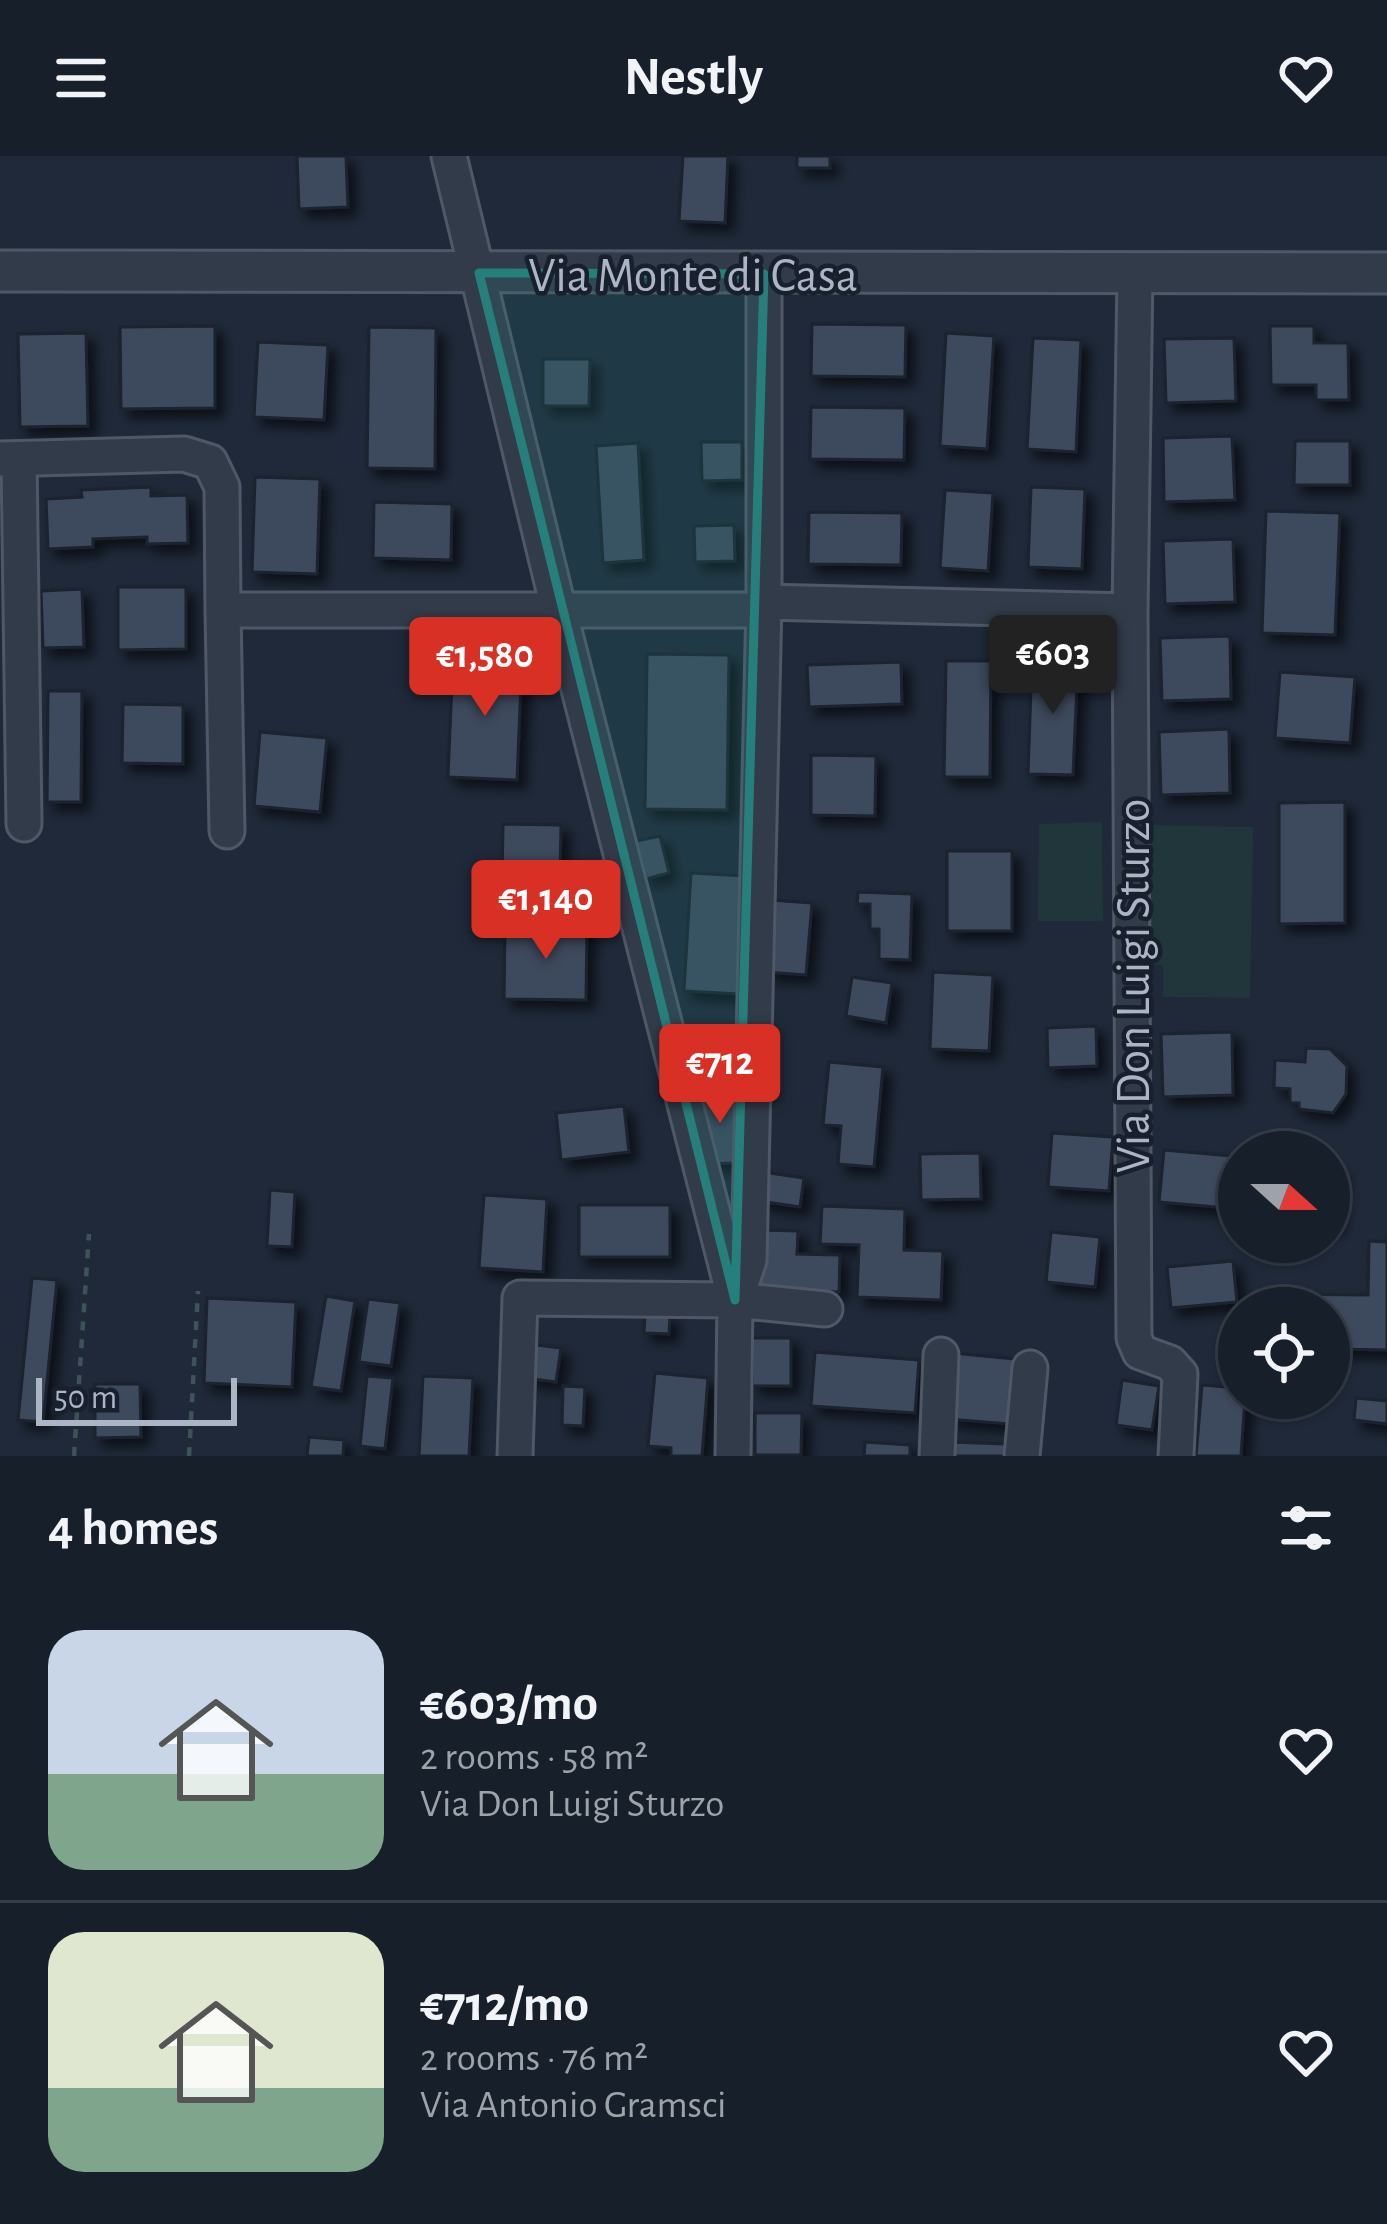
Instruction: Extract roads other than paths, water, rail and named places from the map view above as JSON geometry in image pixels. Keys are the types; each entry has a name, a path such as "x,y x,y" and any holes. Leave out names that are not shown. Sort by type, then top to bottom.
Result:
{"street":[{"path":"449,156 735,1300 734,1456"},
{"name":"Via Monte di Casa","path":"0,271 1387,273"},
{"name":"Via Don Luigi Sturzo","path":"1135,273 1130,611 1134,1338 1147,1358 1170,1363 1180,1374 1176,1456"},
{"path":"735,1300 749,1261 764,606 764,274"},
{"path":"24,824 10,459 184,454 210,462 222,487 227,831"},
{"path":"224,610 764,606 1130,611"},
{"path":"515,1456 520,1298 735,1300 825,1309"},
{"path":"937,1456 940,1355"},
{"path":"1022,1456 1030,1368"}]}
